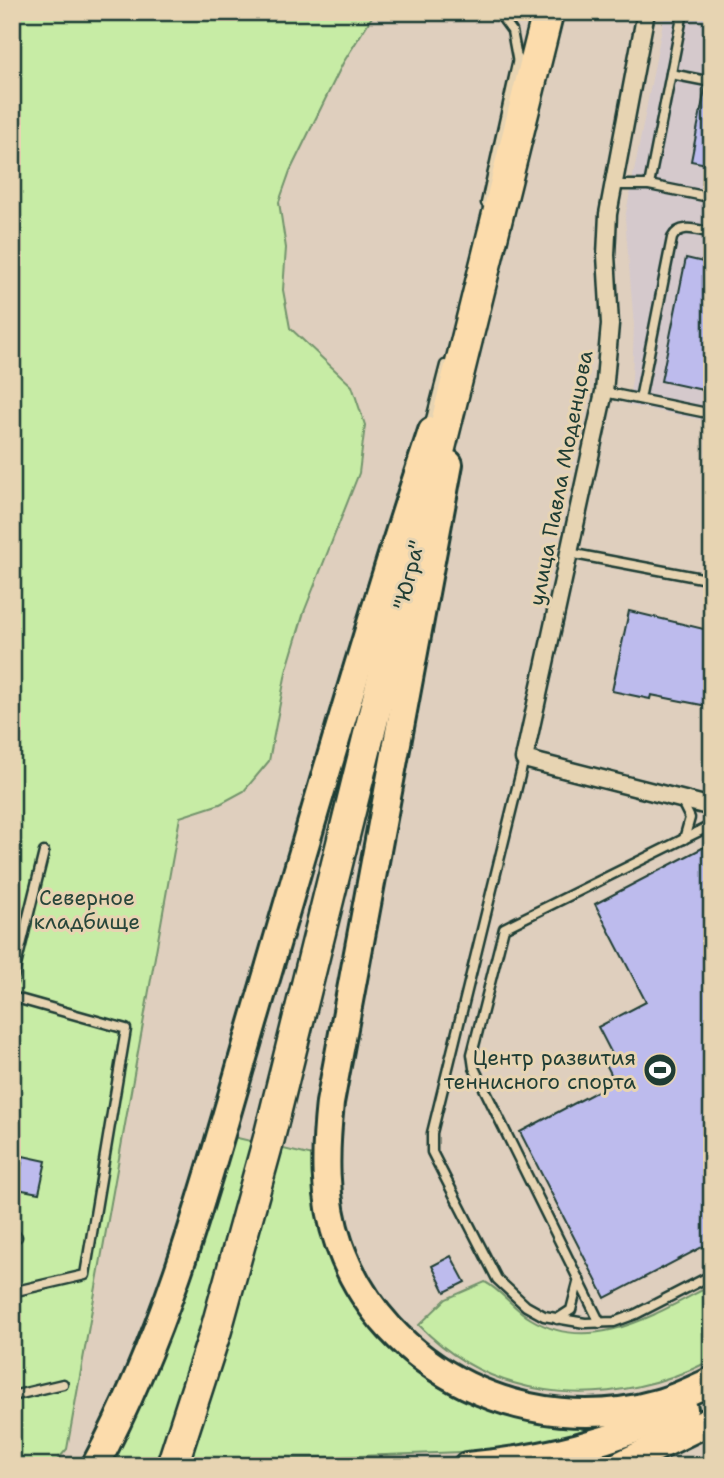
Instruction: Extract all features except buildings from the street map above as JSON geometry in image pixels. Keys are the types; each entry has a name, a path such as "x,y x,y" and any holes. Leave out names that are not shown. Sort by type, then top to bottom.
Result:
{"highway":[{"name":"\"Югра\"","path":"172,1466 223,1304 269,1138 548,12"}],"main road":[{"path":"95,1466 136,1385 182,1264 412,490 489,256"},
{"path":"489,256 330,1103 326,1152 331,1212 349,1269 378,1315 418,1356 469,1388 522,1405 583,1413 651,1405 712,1381"},
{"path":"467,1466 546,1457 611,1440 712,1396"},
{"path":"619,1465 712,1420"}],"street":[{"name":"улица Павла Моденцова","path":"524,759 604,392 610,324 606,235 612,185 646,12"},
{"path":"524,759 712,807"}],"lane":[{"path":"498,12 512,31 518,59 517,141"},
{"path":"649,185 683,12"},
{"path":"482,217 518,59"},
{"path":"671,74 712,82"},
{"path":"612,185 649,185 704,195"},
{"path":"640,399 672,238 676,232 683,229 712,233"},
{"path":"412,490 447,360"},
{"path":"604,392 712,414"},
{"path":"569,553 712,580"},
{"path":"524,759 431,1142 436,1160 496,1279 526,1306 544,1316 569,1322 600,1323 627,1318 712,1275"},
{"path":"679,799 689,811 690,818 684,839"},
{"path":"600,1323 474,1068 472,1055 500,934 508,924 712,825"},
{"path":"12,982 44,852"},
{"path":"12,997 126,1029 85,1275 12,1292"},
{"path":"544,1316 557,1319 571,1310 579,1279"},
{"path":"12,1396 63,1384"}],"shaded area":[{"path":"665,12 712,12 712,422 628,405 632,380 634,325 625,218"}],"green space":[{"name":"Северное кладбище","path":"12,12 375,12 343,63 290,171 279,202 286,248 283,290 290,328 352,386 365,425 359,473 304,612 286,672 269,761 244,791 220,804 180,817 67,1449 52,1466 12,1466"},
{"path":"229,1136 313,1156 317,1199 395,1349 596,1426 559,1438 486,1451 260,1460 210,1466 107,1466"},
{"path":"485,1282 531,1319 554,1329 577,1333 601,1332 647,1318 712,1285 712,1360 675,1376 636,1387 597,1392 559,1392 521,1385 484,1372 450,1352 419,1325 446,1299"}],"place":[{"name":"Центр развития теннисного спорта","path":"660,1070"}]}
